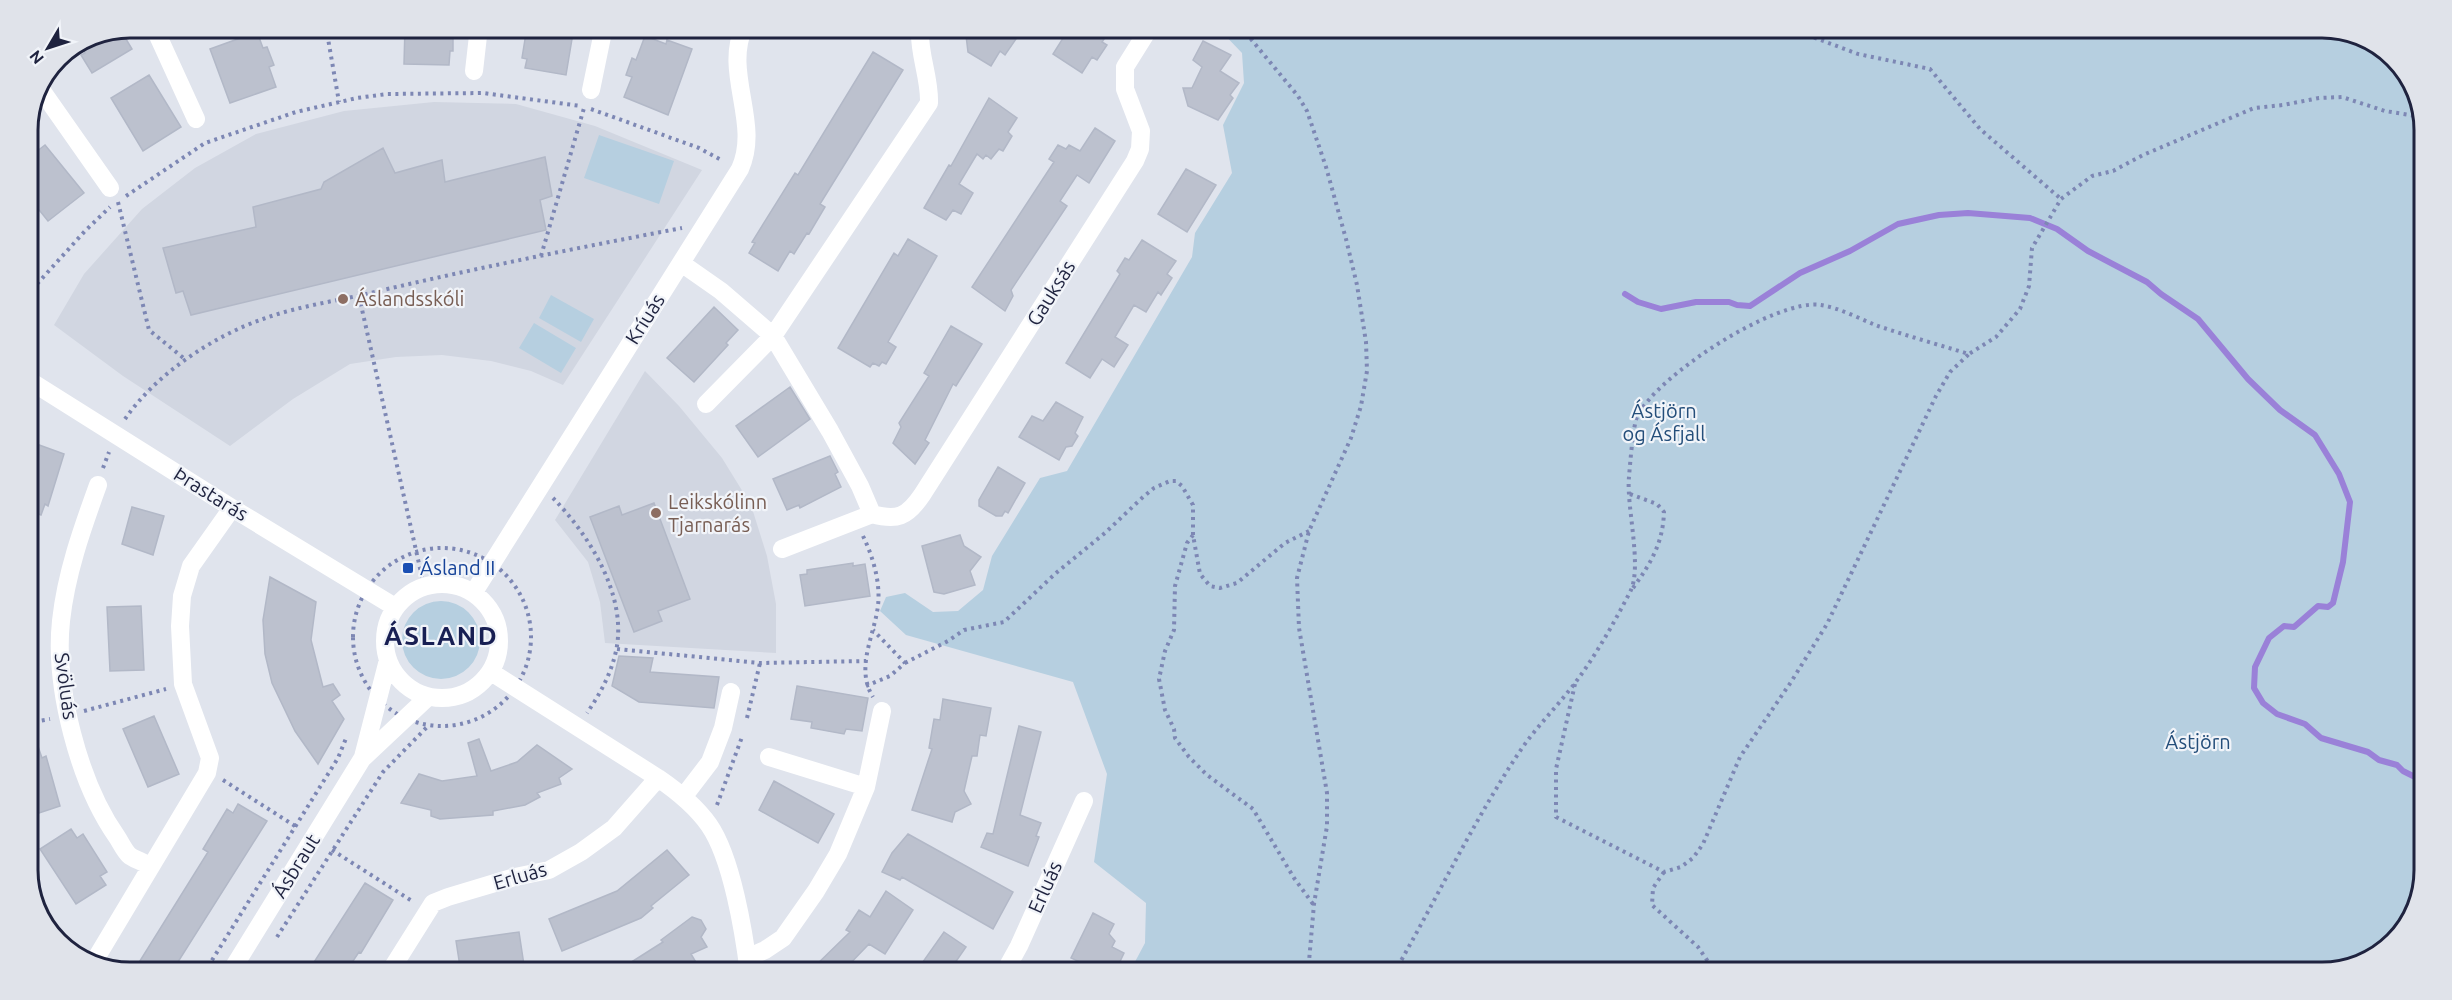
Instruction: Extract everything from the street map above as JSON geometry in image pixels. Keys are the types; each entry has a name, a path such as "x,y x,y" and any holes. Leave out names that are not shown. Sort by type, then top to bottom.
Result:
{"street":[{"path":"159,37 196,119"},
{"path":"474,71 478,37"},
{"path":"588,98 602,37"},
{"name":"Kríuás","path":"474,592 740,170 747,154 746,117 737,58 742,37"},
{"path":"706,404 773,336 929,103 929,88 919,37"},
{"name":"Gauksás","path":"782,549 864,518 887,519 901,516 913,508 1135,161 1140,149 1141,130 1125,89 1125,67 1144,37"},
{"path":"45,95 114,195"},
{"path":"681,263 721,291 773,336 860,486 864,518"},
{"name":"Þrastarás","path":"38,386 395,607"},
{"name":"Svöluás","path":"98,485 67,584 61,621 59,663 68,715 87,782 106,821 130,856 151,866"},
{"path":"97,956 208,770 210,758 183,684 180,626 182,596 191,566 232,508"},
{"path":"441,583 458,585 474,592 487,604 496,619 500,637 498,655 491,672 479,685 464,695 446,699 428,697 411,689 397,676 388,660 384,642 387,623 395,607 403,598 424,586 441,583"},
{"name":"Ásbraut","path":"362,759 388,660"},
{"path":"491,672 684,796 709,826 724,856 747,962"},
{"path":"684,796 710,762 723,728 731,692"},
{"name":"Ásbraut","path":"237,962 362,759 428,697"},
{"path":"752,962 783,938 816,891 838,854 866,787 882,711"},
{"path":"769,757 866,787"},
{"name":"Erluás","path":"396,962 433,903 515,877 549,870 581,852 614,828 658,778"},
{"name":"Erluás","path":"1010,962 1084,801"}],"path":[{"path":"328,37 339,102"},
{"path":"1249,37 1298,96 1307,111 1326,167 1346,239 1357,285 1366,342 1367,371 1362,406 1351,438 1309,531 1297,578 1299,628 1327,793 1327,826 1314,904 1309,962"},
{"path":"1813,37 1858,54 1930,69 1980,129 2061,199"},
{"path":"38,284 114,195 205,143 296,112 387,94 483,93 588,98 699,147 740,170"},
{"path":"1708,962 1698,947 1652,905 1653,888 1664,872 1681,867 1693,858 1703,844 1740,757 1827,624 1936,396 1950,372 1969,354 1996,337 2020,309 2028,292 2032,248 2061,199 2092,176 2113,171 2143,155 2254,108 2319,98 2342,97 2374,108 2413,115"},
{"path":"541,256 588,98"},
{"path":"114,195 149,330 186,360"},
{"path":"98,485 115,434 138,400 206,346 263,319 541,256 706,223"},
{"path":"359,296 424,586"},
{"path":"1632,589 1634,556 1628,480 1636,418 1661,386 1678,371 1753,325 1794,307 1820,305 1904,335 1969,354"},
{"path":"866,686 890,676 905,663 964,630 1004,622 1056,573 1105,533 1154,488 1170,482 1176,481 1182,486 1193,504 1193,535 1200,573 1210,586 1220,588 1238,583 1285,543 1309,531"},
{"path":"541,486 569,514 598,557 617,617 617,649 603,690 578,727"},
{"path":"1400,962 1494,792 1521,749 1575,683 1596,652 1658,549 1663,531 1664,512 1651,501 1629,494"},
{"path":"864,518 878,585 878,610 868,644 866,686 882,711"},
{"path":"1193,535 1187,543 1175,586 1174,630 1165,651 1160,679 1165,710 1174,729 1175,738 1189,757 1207,775 1253,809 1294,878 1314,904"},
{"path":"442,547 469,551 493,563 513,582 526,607 532,634 528,662 516,687 500,706 478,719 454,726 429,725 405,718 379,700 364,681 356,658 353,634 357,610 367,589 380,573 397,560 416,551 442,547"},
{"path":"873,630 905,663"},
{"path":"617,649 760,663 866,661"},
{"path":"745,726 760,663"},
{"path":"362,691 364,681"},
{"path":"1575,683 1556,769 1556,817 1664,872"},
{"path":"38,721 183,684"},
{"path":"272,945 383,772 429,725"},
{"path":"211,962 338,758 349,731"},
{"path":"721,814 716,803 742,736"},
{"path":"208,770 295,826"},
{"path":"332,850 427,911"}],"shaded area":[{"name":"Áslandsskóli","path":"434,102 516,104 595,126 702,170 563,385 531,371 491,361 442,355 396,357 350,364 293,399 230,446 123,376 54,325 84,274 142,209 195,168 256,134 344,111"},
{"name":"Leikskólinn Tjarnarás","path":"645,371 679,406 722,458 751,505 767,556 776,604 776,653 605,643 600,602 588,562 555,520"}],"green space":[{"name":"Ástjörn og Ásfjall","path":"1227,37 2322,37 2340,39 2357,45 2378,57 2399,79 2405,89 2410,100 2414,124 2414,870 2413,888 2407,905 2392,931 2373,947 2334,962 1135,962 1145,943 1146,903 1094,862 1107,774 1073,682 906,635 880,611 886,597 905,593 933,612 958,611 983,590 992,556 1040,478 1067,471 1192,257 1195,233 1232,173 1223,125 1244,83 1242,53"},
{"path":"599,135 674,161 659,204 584,178"},
{"path":"551,295 594,319 581,342 539,318"},
{"path":"534,323 576,348 561,373 519,348"},
{"path":"441,601 456,604 473,618 480,640 477,655 463,672 441,679 426,676 409,662 402,640 405,625 419,608"}],"building":[{"path":"125,37 132,49 92,73 81,55 85,53 83,50 100,42 118,38"},
{"path":"243,37 259,37 263,48 267,47 274,65 269,67 276,87 230,103 210,49"},
{"path":"405,37 453,37 453,51 450,51 449,65 404,64"},
{"path":"525,37 572,37 566,75 525,68 527,59 522,58"},
{"path":"645,37 666,44 667,40 692,49 668,115 624,97 632,77 626,75 632,58 636,60"},
{"path":"966,37 1013,37 1016,39 1005,55 1000,51 991,66 968,52"},
{"path":"1064,37 1105,37 1102,42 1107,45 1097,60 1092,57 1082,73 1053,54"},
{"path":"1203,41 1231,55 1220,71 1239,83 1230,95 1233,98 1218,120 1188,106 1183,88 1192,88 1202,67 1193,60"},
{"path":"873,52 903,70 820,204 825,207 809,234 807,233 794,254 790,251 778,271 749,253 755,243 752,242 795,173 798,175"},
{"path":"149,75 181,127 143,151 111,98"},
{"path":"989,98 1017,118 1008,132 1012,136 1003,151 999,149 991,159 986,155 983,159 977,154 959,184 973,193 961,214 953,210 946,220 924,208 949,165 951,166"},
{"path":"1095,128 1115,141 1089,183 1077,175 1060,201 1067,206 1011,290 1013,296 1005,311 972,287 1054,162 1049,159 1058,145 1066,149 1069,145 1080,151"},
{"path":"45,145 84,193 48,221 38,209 38,150"},
{"path":"383,148 395,173 442,160 445,182 545,157 552,196 540,200 546,230 191,315 183,291 176,293 163,248 256,227 253,207 321,189 324,182"},
{"path":"1186,169 1216,185 1187,232 1158,214"},
{"path":"908,239 937,256 888,342 896,347 886,364 882,362 879,366 873,363 870,367 838,348 894,253 898,256"},
{"path":"1142,240 1176,261 1167,274 1172,278 1161,295 1158,292 1146,312 1134,305 1115,337 1128,345 1114,367 1102,359 1090,378 1066,363 1120,274 1117,271 1125,258 1129,260"},
{"path":"714,307 738,330 726,343 728,345 694,382 667,358"},
{"path":"951,326 982,344 956,386 953,384 925,440 929,443 915,464 893,443 901,427 899,423 929,376 924,373"},
{"path":"790,387 810,419 758,457 736,426"},
{"path":"1056,402 1083,417 1075,433 1078,436 1072,446 1066,447 1059,460 1019,437 1032,416 1043,421"},
{"path":"38,445 64,454 48,506 45,504 41,515 38,514"},
{"path":"830,456 838,472 835,474 841,487 800,508 799,505 787,510 773,479"},
{"path":"998,467 1025,483 1008,513 1005,511 1002,516 996,516 979,506 979,500"},
{"path":"654,503 690,599 658,611 662,621 634,632 590,517 619,506 622,515"},
{"path":"132,507 164,516 153,555 122,544"},
{"path":"960,535 964,546 981,557 970,571 975,585 944,594 934,592 922,546"},
{"path":"853,563 853,566 865,564 870,596 805,606 800,575 807,574 807,570"},
{"path":"270,577 316,602 311,640 323,687 333,684 340,695 332,701 344,719 318,764 295,731 272,683 265,654 263,620"},
{"path":"141,606 144,670 110,671 107,607"},
{"path":"619,656 653,658 650,672 719,677 714,708 639,702 612,686"},
{"path":"797,686 868,698 862,731 846,729 844,734 811,728 812,722 791,719"},
{"path":"943,699 991,708 986,736 980,735 977,756 972,756 964,791 971,804 955,812 952,822 912,810 932,749 929,748 934,719 940,720"},
{"path":"154,716 179,774 148,787 123,729"},
{"path":"1019,726 1041,732 1020,815 1041,823 1036,836 1039,837 1028,866 981,847 987,833 993,834"},
{"path":"479,739 491,771 517,762 537,745 572,769 559,778 561,784 537,793 540,797 525,805 493,811 493,815 440,819 431,816 431,810 401,803 419,774 442,781 477,776 468,743"},
{"path":"38,746 42,758 46,756 60,806 38,813"},
{"path":"774,781 834,814 818,843 759,810"},
{"path":"238,804 267,821 178,962 139,962 208,852 203,849 227,809 233,813"},
{"path":"71,829 77,838 83,834 107,872 100,876 106,885 76,904 40,849"},
{"path":"908,834 1013,892 993,929 902,877 900,880 882,872 892,853"},
{"path":"667,850 689,875 651,906 653,908 641,918 562,951 549,919 617,891"},
{"path":"365,883 393,900 361,953 359,952 352,962 314,962"},
{"path":"886,891 913,910 885,954 869,944 852,962 819,962 850,932 846,930 859,910 870,917"},
{"path":"1093,913 1114,924 1109,934 1115,941 1112,947 1124,953 1120,962 1080,962 1071,958"},
{"path":"692,917 701,920 706,929 701,937 707,947 691,954 696,962 631,962 663,942 661,940"},
{"path":"519,932 524,962 459,962 456,941"},
{"path":"944,932 966,947 956,962 923,962"}],"waterway":[{"path":"1625,294 1638,302 1661,309 1696,302 1729,302 1750,306 1800,273 1850,251 1898,224 1939,215 1968,213 2030,218 2057,229 2088,251 2147,282 2198,319 2248,379 2280,410 2315,435 2339,474 2350,502 2343,562 2333,603 2328,607 2318,606 2294,627 2284,626 2269,638 2255,667 2254,688 2263,703 2277,714 2305,724 2321,738 2368,752 2379,760 2397,765 2414,776"}],"place":[{"name":"Áslandsskóli","path":"343,299"},
{"name":"Leikskólinn Tjarnarás","path":"656,513"},
{"name":"Ásland II","path":"408,568"}],"district":[{"name":"ÁSLAND","path":"441,636"}],"park label":[{"name":"Ástjörn","path":"2198,742"}]}
